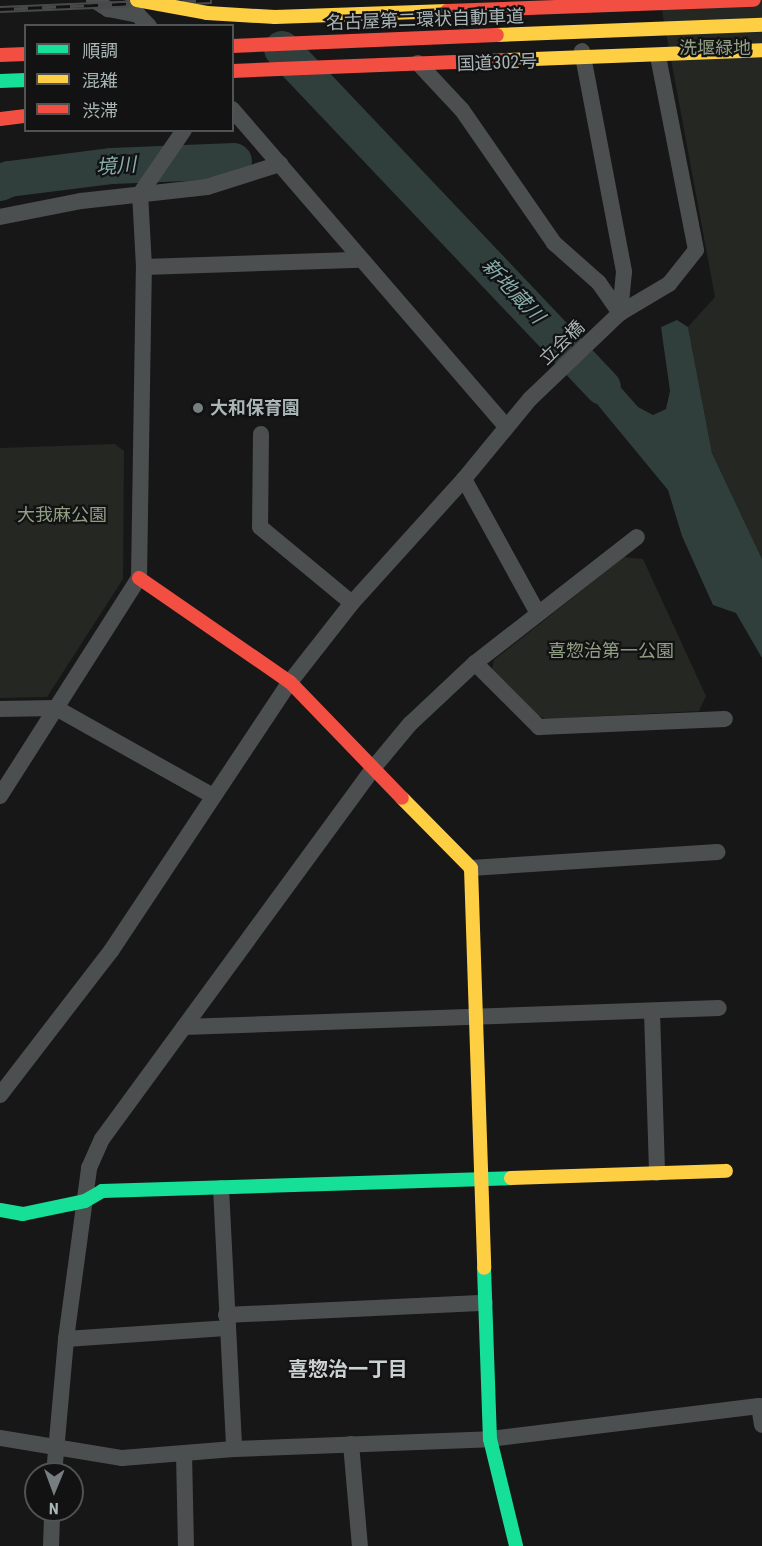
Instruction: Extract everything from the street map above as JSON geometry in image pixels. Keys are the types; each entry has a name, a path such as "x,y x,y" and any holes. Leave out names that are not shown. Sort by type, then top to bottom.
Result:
{"main road":[{"path":"141,13 207,13 275,17 754,0"},
{"path":"234,31 762,11"},
{"name":"名古屋第二環状自動車道","path":"234,46 762,25"},
{"path":"0,41 24,45"},
{"path":"0,56 24,45"},
{"path":"234,71 762,50"},
{"path":"309,84 479,61"},
{"path":"644,75 680,74"},
{"path":"574,78 597,77"},
{"path":"0,81 24,80"},
{"name":"国道302号","path":"421,84 456,82"},
{"path":"0,110 23,103"},
{"path":"0,119 24,116"},
{"path":"139,578 290,682 375,766 471,868 484,1178 484,1303 490,1439 516,1546"},
{"path":"0,1210 23,1214 85,1201 102,1191 726,1171"}],"street":[{"path":"94,0 108,9 141,13"},
{"path":"123,0 141,13"},
{"path":"359,0 462,110 554,243 599,283 617,316"},
{"path":"572,0 624,272 617,316"},
{"name":"立会橋","path":"0,1095 111,951 290,682 352,603 464,479 505,425 617,316 669,284 696,250 658,57"},
{"path":"234,111 360,260 505,425"},
{"path":"0,796 139,578 144,267 140,194 183,132"},
{"path":"0,217 140,194 207,186 280,164"},
{"path":"144,267 360,260"},
{"path":"261,434 260,527 352,603"},
{"path":"464,479 537,612"},
{"path":"54,1462 66,1339 88,1168 102,1139 375,766 410,724 475,663 537,612 637,537"},
{"path":"475,663 538,727 725,719"},
{"path":"0,709 56,708 213,796"},
{"path":"471,868 717,852"},
{"path":"184,1027 476,1020 719,1008"},
{"path":"652,1012 657,1173"},
{"path":"221,1188 234,1449"},
{"path":"66,1339 226,1321 484,1303"},
{"path":"0,1438 55,1449 122,1458 234,1449 490,1439 759,1406 762,1425"},
{"path":"351,1444 360,1546"},
{"path":"184,1453 186,1546"},
{"path":"51,1546 52,1522"}],"green space":[{"name":"洗堰緑地","path":"660,0 762,0 762,559 712,453 688,327 715,297"},
{"name":"大我麻公園","path":"115,444 124,451 123,579 47,697 0,698 0,448"},
{"name":"喜惣治第一公園","path":"624,557 643,559 706,696 699,711 546,719 534,713 492,670 494,660"}],"shaded area":[{"path":"677,320 688,327 712,453 762,559 762,658 736,613 713,605 682,536 668,490 569,370 587,349 638,407 653,415 666,409 670,391 661,327"}],"waterway":[{"name":"新地蔵川","path":"282,49 603,387"},
{"name":"境川","path":"0,183 9,179 112,166 234,161"}],"railway":[{"path":"0,9 212,0"}],"traffic: fast":[{"path":"0,81 24,80"},
{"path":"0,1210 23,1214 85,1201 102,1191 511,1178"},
{"path":"484,1268 490,1439 516,1546"}],"traffic: slow":[{"path":"137,0 207,13 275,17 447,11"},
{"path":"497,35 762,25"},
{"path":"506,60 762,50"},
{"path":"402,798 471,868 484,1268"},
{"path":"511,1178 726,1171"}],"traffic: jam":[{"path":"447,11 754,0"},
{"path":"234,46 497,35"},
{"path":"0,55 24,54"},
{"path":"234,71 506,60"},
{"path":"0,119 24,116"},
{"path":"139,578 290,682 402,798"}],"place":[{"name":"大和保育園","path":"198,408"}],"district":[{"name":"喜惣治一丁目","path":"348,1369"}]}
